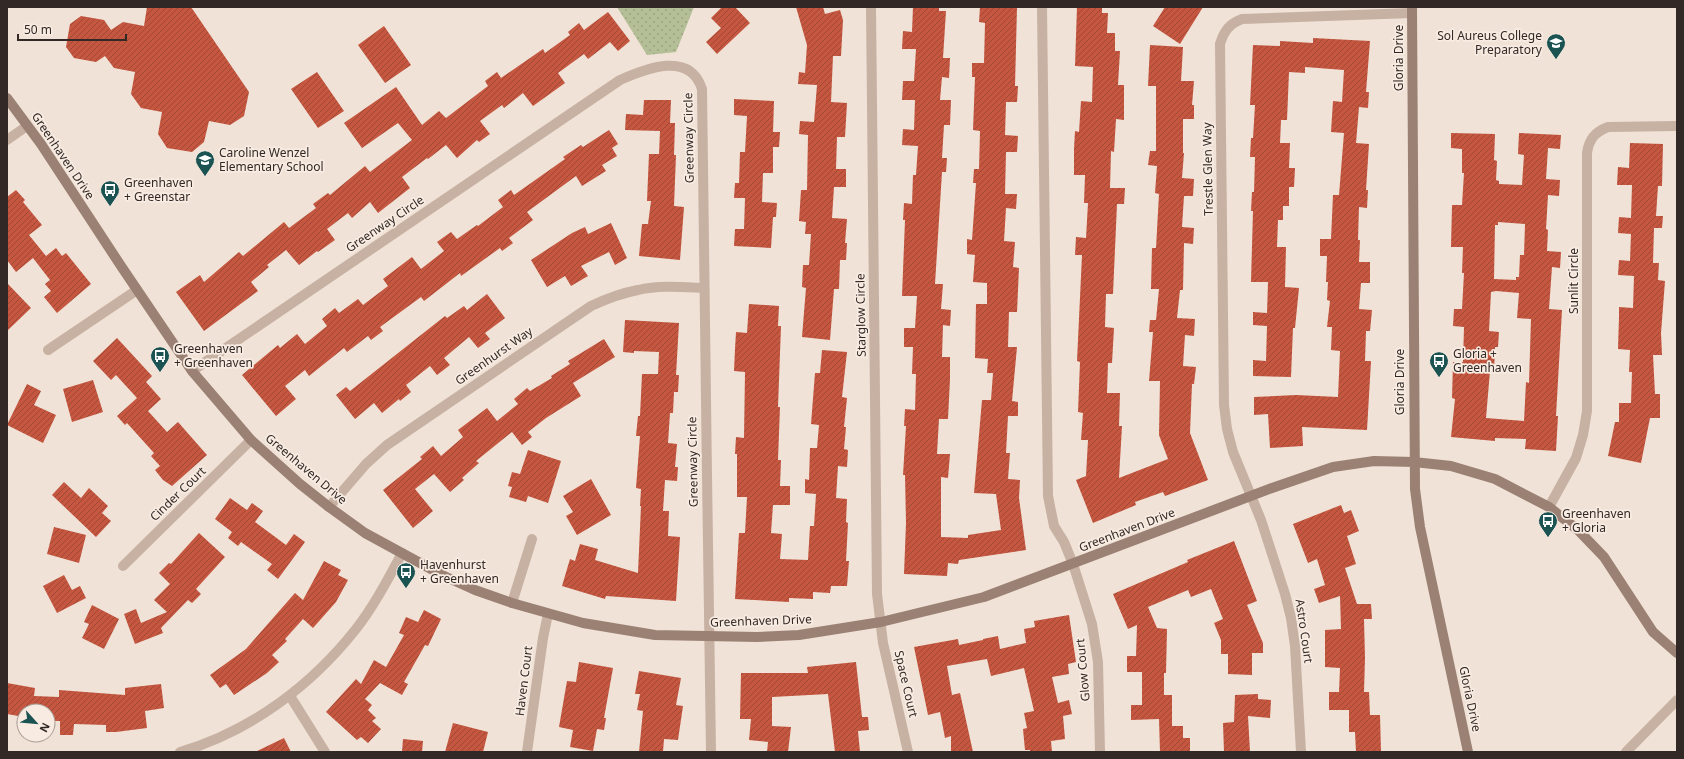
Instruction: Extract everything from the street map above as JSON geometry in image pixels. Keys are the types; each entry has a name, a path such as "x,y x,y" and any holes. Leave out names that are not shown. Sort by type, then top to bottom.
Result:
{"street":[{"name":"Starglow Circle","path":"871,7 877,594 880,622"},
{"path":"1042,7 1047,483 1054,526 1064,542 1073,564"},
{"name":"Gloria Drive","path":"1412,10 1415,489 1420,527 1468,752"},
{"name":"Trestle Glen Way","path":"1251,496 1233,452 1227,429 1224,406 1220,44 1223,34 1233,22 1242,19 1412,10"},
{"name":"Greenway Circle","path":"192,371 610,87 636,73 657,67 677,66 686,68 693,72 699,79 702,89 703,288 711,752"},
{"name":"Greenhaven Drive","path":"7,98 41,144 192,371 251,440 300,484 329,507 366,532 402,553 469,587 512,603 583,623 655,635 757,637 799,635 880,622 984,597 1251,496 1333,467 1374,461 1414,462 1452,466 1495,479 1549,507 1578,530 1604,556 1653,632 1677,653"},
{"path":"7,140 27,126"},
{"name":"Sunlit Circle","path":"1549,507 1576,458 1583,435 1587,411 1588,145 1592,137 1598,131 1608,127 1677,126"},
{"name":"Greenhurst Way","path":"329,507 366,464 387,445 591,306 613,296 638,290 658,287 703,288"},
{"path":"48,350 137,290"},
{"name":"Cinder Court","path":"123,566 251,440"},
{"name":"Astro Court","path":"1251,496 1283,587 1291,618 1301,752"},
{"path":"512,603 532,539"},
{"path":"180,752 217,739 250,723 290,696 329,661 357,628 384,587 402,553"},
{"name":"Glow Court","path":"1073,564 1082,588 1092,624 1098,662 1100,752"},
{"name":"Haven Court","path":"527,752 543,638 548,614"},
{"name":"Space Court","path":"880,622 883,643 908,752"},
{"path":"290,696 325,752"},
{"path":"1626,752 1677,700"}],"green space":[{"path":"617,7 694,7 676,52 647,55"}],"building":[{"path":"147,7 191,7 249,92 244,116 230,125 209,121 204,142 192,152 167,148 158,134 162,112 141,108 131,94 135,72 114,68 105,56 96,62 74,58 66,47 70,24 81,16 104,20 111,30 123,22 144,26"},
{"path":"722,7 735,7 750,23 717,54 706,42 721,28 711,18"},
{"path":"796,7 823,7 825,14 840,10 843,20 841,56 833,56 831,102 847,103 845,137 837,137 836,169 846,169 846,187 834,187 832,218 847,219 845,243 847,243 846,260 840,260 839,289 834,289 830,340 802,337 806,288 802,287 803,265 809,265 811,234 805,234 806,222 799,221 801,190 807,190 808,135 799,134 800,121 814,122 817,85 798,84 799,72 805,73 807,45"},
{"path":"913,7 939,7 939,11 946,11 943,58 950,58 949,78 942,77 940,100 951,100 950,125 944,125 942,158 947,158 946,172 942,172 935,284 943,284 941,309 951,310 950,326 943,325 942,357 950,357 950,379 948,419 939,419 937,454 950,454 948,478 941,477 941,537 968,538 968,535 1001,530 996,494 974,493 982,400 991,400 993,373 987,373 988,359 975,358 976,304 987,304 987,283 973,282 975,255 967,254 967,239 972,240 976,183 973,183 974,169 979,169 980,131 973,130 975,77 972,77 972,63 984,63 985,23 979,22 980,7 1017,7 1015,86 1018,86 1017,102 1006,102 1005,135 1018,136 1017,152 1006,152 1005,194 1017,194 1016,209 1006,208 1004,241 1015,242 1013,267 1019,268 1017,312 1009,312 1008,347 1017,347 1012,401 1018,402 1018,416 1008,416 1006,453 1010,453 1008,479 1020,480 1019,498 1026,550 959,560 958,564 948,563 947,576 904,574 906,523 905,475 903,475 906,426 904,426 905,409 915,410 916,374 912,374 913,347 904,347 904,328 915,328 917,296 902,296 905,220 903,220 904,203 912,204 913,175 916,175 918,146 902,145 903,129 914,130 915,100 902,100 903,81 914,81 916,49 902,49 903,31 912,32"},
{"path":"1077,7 1102,7 1102,13 1108,13 1107,33 1115,33 1115,51 1120,51 1118,85 1124,85 1124,120 1116,119 1114,152 1111,151 1110,188 1125,188 1124,204 1117,204 1113,294 1106,294 1105,327 1114,328 1112,363 1108,363 1107,393 1120,393 1119,426 1122,426 1119,478 1168,459 1159,435 1160,381 1149,381 1153,332 1149,332 1150,320 1156,320 1159,289 1151,289 1152,248 1156,248 1159,194 1155,193 1157,166 1148,165 1150,151 1156,151 1156,86 1148,86 1150,45 1183,47 1181,81 1194,81 1192,105 1194,105 1194,119 1183,119 1184,153 1182,178 1194,179 1193,196 1184,196 1182,227 1194,228 1193,244 1184,243 1183,290 1180,290 1177,318 1195,319 1194,336 1185,335 1183,366 1196,367 1194,384 1192,384 1190,433 1208,480 1165,496 1163,492 1135,502 1136,505 1093,523 1076,480 1086,476 1088,440 1081,440 1083,413 1078,412 1080,362 1077,361 1082,255 1075,255 1076,237 1086,238 1088,203 1084,203 1085,175 1074,175 1074,149 1075,131 1079,132 1081,101 1092,102 1093,67 1075,66"},
{"path":"1165,7 1203,7 1180,44 1153,26"},
{"path":"608,12 630,41 618,51 610,42 588,59 584,54 558,73 565,83 533,106 523,93 504,108 502,105 480,121 490,134 479,142 477,140 457,158 446,145 428,159 427,158 402,177 410,188 378,213 370,202 352,218 348,213 327,229 335,240 318,252 317,251 299,265 286,250 267,265 269,267 251,282 258,291 204,331 176,292 200,275 204,282 239,252 243,256 284,222 289,228 316,208 313,204 328,193 330,195 365,166 370,172 412,140 398,123 362,148 344,123 396,87 422,125 439,111 446,118 488,86 485,81 497,72 501,78 543,49 545,53 570,35 568,32 579,23 584,30"},
{"path":"384,26 411,65 385,83 358,45"},
{"path":"1313,38 1370,41 1366,92 1369,92 1368,108 1359,107 1356,143 1369,144 1366,190 1368,190 1367,208 1359,207 1358,240 1360,240 1359,262 1370,262 1370,283 1361,283 1359,309 1372,310 1370,331 1366,331 1365,361 1371,361 1367,430 1302,427 1303,446 1270,448 1268,414 1254,415 1254,397 1296,395 1338,397 1340,351 1331,350 1332,327 1327,327 1330,301 1327,300 1327,256 1320,256 1320,239 1331,239 1333,195 1339,195 1344,133 1331,132 1333,101 1342,102 1344,70 1305,67 1305,73 1289,72 1287,120 1281,120 1280,143 1290,143 1289,168 1295,168 1294,187 1289,187 1289,206 1283,206 1283,220 1278,220 1277,247 1286,247 1285,287 1299,288 1295,328 1293,328 1291,377 1253,376 1253,360 1266,361 1267,326 1253,325 1253,312 1267,313 1268,282 1251,282 1253,211 1251,211 1252,192 1254,192 1255,157 1250,157 1255,105 1250,105 1253,45 1280,46 1280,41 1313,43"},
{"path":"317,72 344,111 318,128 291,89"},
{"path":"734,99 774,101 773,132 780,132 779,147 773,147 773,173 763,173 762,202 777,203 776,217 773,217 771,248 734,246 735,229 744,229 745,198 734,198 735,183 739,183 740,152 745,152 747,116 734,115"},
{"path":"644,100 671,100 670,123 675,123 674,155 676,155 674,206 684,207 680,260 639,256 642,224 648,224 651,201 647,201 649,154 659,154 660,131 625,130 626,114 643,115"},
{"path":"609,130 618,144 612,148 617,156 602,165 606,171 582,186 576,176 527,212 533,220 509,238 513,243 502,251 500,248 461,276 460,273 424,301 421,297 380,327 383,331 371,340 368,336 347,352 344,348 309,376 305,370 285,386 296,399 276,416 242,375 278,345 280,348 297,334 305,344 327,326 322,319 335,308 339,313 358,299 363,305 388,286 383,279 412,257 421,269 444,251 437,242 451,232 457,239 477,225 478,226 503,207 498,200 511,190 514,195 565,159 563,157 581,145 583,147"},
{"path":"1451,133 1495,134 1494,160 1497,161 1496,180 1499,181 1499,184 1522,185 1524,155 1518,154 1519,133 1561,135 1560,149 1548,148 1546,179 1560,180 1559,196 1548,195 1546,229 1548,230 1547,251 1561,252 1560,268 1552,267 1549,309 1562,310 1556,416 1558,416 1556,451 1525,449 1526,439 1495,438 1495,441 1451,437 1455,399 1452,398 1453,362 1463,362 1464,327 1453,326 1454,309 1462,309 1464,273 1462,273 1463,247 1451,247 1452,205 1462,205 1464,173 1462,173 1462,149 1451,148","holes":["1498,222 1525,224 1524,255 1520,255 1519,277 1516,277 1516,280 1494,279 1495,225 1498,225","1491,292 1519,293 1517,318 1531,319 1529,383 1526,382 1524,421 1486,418 1490,371 1494,372 1495,347 1498,347 1499,332 1489,331"]},
{"path":"1630,143 1663,144 1662,186 1658,186 1656,216 1663,216 1662,228 1654,228 1653,263 1659,263 1658,280 1665,281 1661,333 1662,355 1653,355 1655,394 1660,394 1660,418 1650,418 1641,463 1608,456 1615,422 1619,422 1619,403 1631,403 1632,372 1629,372 1630,350 1618,349 1619,307 1633,308 1634,276 1618,275 1619,260 1630,261 1631,234 1618,233 1619,217 1631,218 1632,185 1617,185 1618,167 1629,168"},
{"path":"16,190 25,200 23,202 42,225 29,235 46,256 56,248 62,256 66,253 91,284 57,313 44,297 51,291 45,284 50,280 33,258 16,272 7,260 7,197"},
{"path":"611,223 627,258 615,265 609,252 581,266 588,276 571,286 565,276 547,287 531,260 572,233 585,227 588,234"},
{"path":"7,283 31,308 7,331"},
{"path":"487,294 505,318 485,333 490,339 478,348 469,337 444,358 450,365 437,375 430,366 406,385 411,392 400,401 399,399 382,413 374,403 355,419 336,395 346,387 350,391 445,316 447,318 464,306 467,310"},
{"path":"749,304 779,306 778,326 781,326 778,460 781,460 780,486 790,486 790,505 773,505 771,533 782,534 780,559 808,560 810,526 814,526 816,494 805,493 805,479 809,480 810,448 817,448 819,425 811,424 815,373 820,373 822,350 847,352 842,397 847,398 844,427 846,427 844,449 848,450 847,467 838,466 836,498 847,499 846,522 848,523 846,561 849,561 847,586 831,586 830,593 813,592 813,599 789,598 789,602 735,599 739,533 745,533 747,497 737,497 737,454 735,454 736,437 744,438 745,372 734,371 735,349 736,332 747,333"},
{"path":"625,320 679,323 676,375 679,375 678,392 674,392 673,413 670,413 668,443 677,444 675,467 678,467 677,481 665,480 663,511 669,511 668,536 680,537 676,601 606,596 605,599 562,586 570,559 575,561 580,544 598,549 595,560 638,573 641,489 636,488 640,436 636,436 638,416 640,416 642,374 658,374 659,352 623,352"},
{"path":"117,338 152,376 146,382 161,399 148,411 167,432 178,422 207,455 172,486 163,480 155,470 160,466 151,456 154,453 127,423 125,425 117,416 137,398 116,375 111,380 93,361"},
{"path":"604,339 615,357 573,383 581,396 546,418 528,432 532,437 522,445 512,432 476,461 479,463 462,478 464,480 450,492 434,474 415,489 433,511 413,528 383,490 422,459 420,457 433,446 441,456 463,437 458,430 487,408 497,421 518,404 514,399 527,388 530,391 552,378 551,376 570,364 568,361"},
{"path":"93,380 103,412 72,422 63,389"},
{"path":"27,384 41,391 34,405 56,415 43,443 7,425"},
{"path":"528,450 561,461 548,503 528,496 526,502 509,497 512,487 508,486 512,472 520,474"},
{"path":"591,479 611,515 577,535 566,516 573,512 563,496"},
{"path":"64,482 81,498 89,488 108,506 102,513 111,521 96,537 52,495"},
{"path":"230,498 247,510 252,503 263,511 255,522 286,545 294,534 305,542 278,579 267,570 272,564 241,542 238,546 228,538 232,532 215,519"},
{"path":"1341,505 1344,513 1351,510 1359,531 1347,536 1356,564 1345,568 1357,604 1371,604 1372,619 1364,619 1364,692 1369,692 1370,715 1380,715 1381,752 1356,752 1355,732 1349,732 1349,710 1329,710 1329,692 1339,692 1340,668 1325,667 1325,630 1341,629 1340,596 1319,603 1314,589 1325,585 1317,559 1308,563 1293,524"},
{"path":"54,527 86,535 79,563 47,554"},
{"path":"199,533 225,557 196,589 201,594 192,603 188,600 161,628 163,633 135,644 124,614 136,609 141,623 167,612 154,600 170,584 159,573 169,563 171,564"},
{"path":"1234,541 1257,601 1247,605 1263,643 1263,653 1252,653 1252,675 1228,674 1228,654 1221,654 1221,640 1214,623 1223,619 1211,589 1191,597 1188,590 1148,607 1157,628 1167,629 1164,695 1172,695 1172,726 1183,726 1183,738 1190,738 1190,752 1160,752 1159,719 1131,720 1131,705 1142,705 1142,672 1127,672 1127,656 1136,656 1137,625 1128,629 1113,594 1188,562 1187,560"},
{"path":"324,561 341,570 338,575 348,580 336,602 313,628 303,619 285,639 287,641 272,655 279,662 267,673 234,695 226,684 220,688 210,675 246,649 295,593 303,600"},
{"path":"64,575 72,590 80,586 86,598 57,613 43,586"},
{"path":"92,605 119,619 104,649 82,638 89,624 84,622"},
{"path":"424,610 441,619 428,646 425,645 404,682 408,684 402,695 380,683 365,699 372,705 368,710 376,718 372,721 381,729 368,743 361,737 357,740 326,712 356,679 361,684 374,660 386,667 404,635 399,633 406,617 418,622"},
{"path":"1069,615 1076,662 1068,664 1069,674 1052,677 1058,703 1069,700 1072,714 1063,716 1065,739 1051,741 1052,752 1030,752 1030,750 1025,750 1023,729 1027,728 1024,713 1034,711 1024,668 991,676 987,659 947,666 952,695 960,693 973,752 951,752 951,736 945,738 940,712 928,715 914,647 958,639 959,645 998,636 1000,649 1026,643 1024,629 1035,627 1034,621"},
{"path":"579,662 613,668 604,718 606,718 604,730 597,729 593,751 570,747 573,730 559,727 567,681 576,682"},
{"path":"856,662 862,717 868,717 869,730 858,731 860,752 835,752 828,694 772,697 772,726 791,727 788,752 767,752 768,742 749,740 751,719 740,719 741,673 808,673 807,667"},
{"path":"639,671 681,678 676,705 683,706 678,740 664,739 663,752 639,752 643,711 637,710 640,694 635,694"},
{"path":"7,683 35,688 34,696 59,697 59,690 125,695 125,688 161,684 164,708 145,711 147,728 106,732 106,725 74,724 73,735 60,735 60,721 56,721 56,703 16,703 16,716 7,714"},
{"path":"1258,694 1258,699 1271,700 1270,718 1248,716 1250,752 1224,752 1223,723 1234,722 1235,695"},
{"path":"453,723 488,732 483,752 445,752"},
{"path":"284,738 291,752 255,752"},
{"path":"403,739 423,741 422,752 402,752"}],"place":[{"name":"Sol Aureus College Preparatory","path":"1556,60"},
{"name":"Caroline Wenzel Elementary School","path":"205,177"},
{"name":"Greenhaven + Greenstar","path":"110,207"},
{"name":"Greenhaven + Greenhaven","path":"160,373"},
{"name":"Gloria + Greenhaven","path":"1439,378"},
{"name":"Greenhaven + Gloria","path":"1548,538"},
{"name":"Havenhurst + Greenhaven","path":"406,589"}]}
